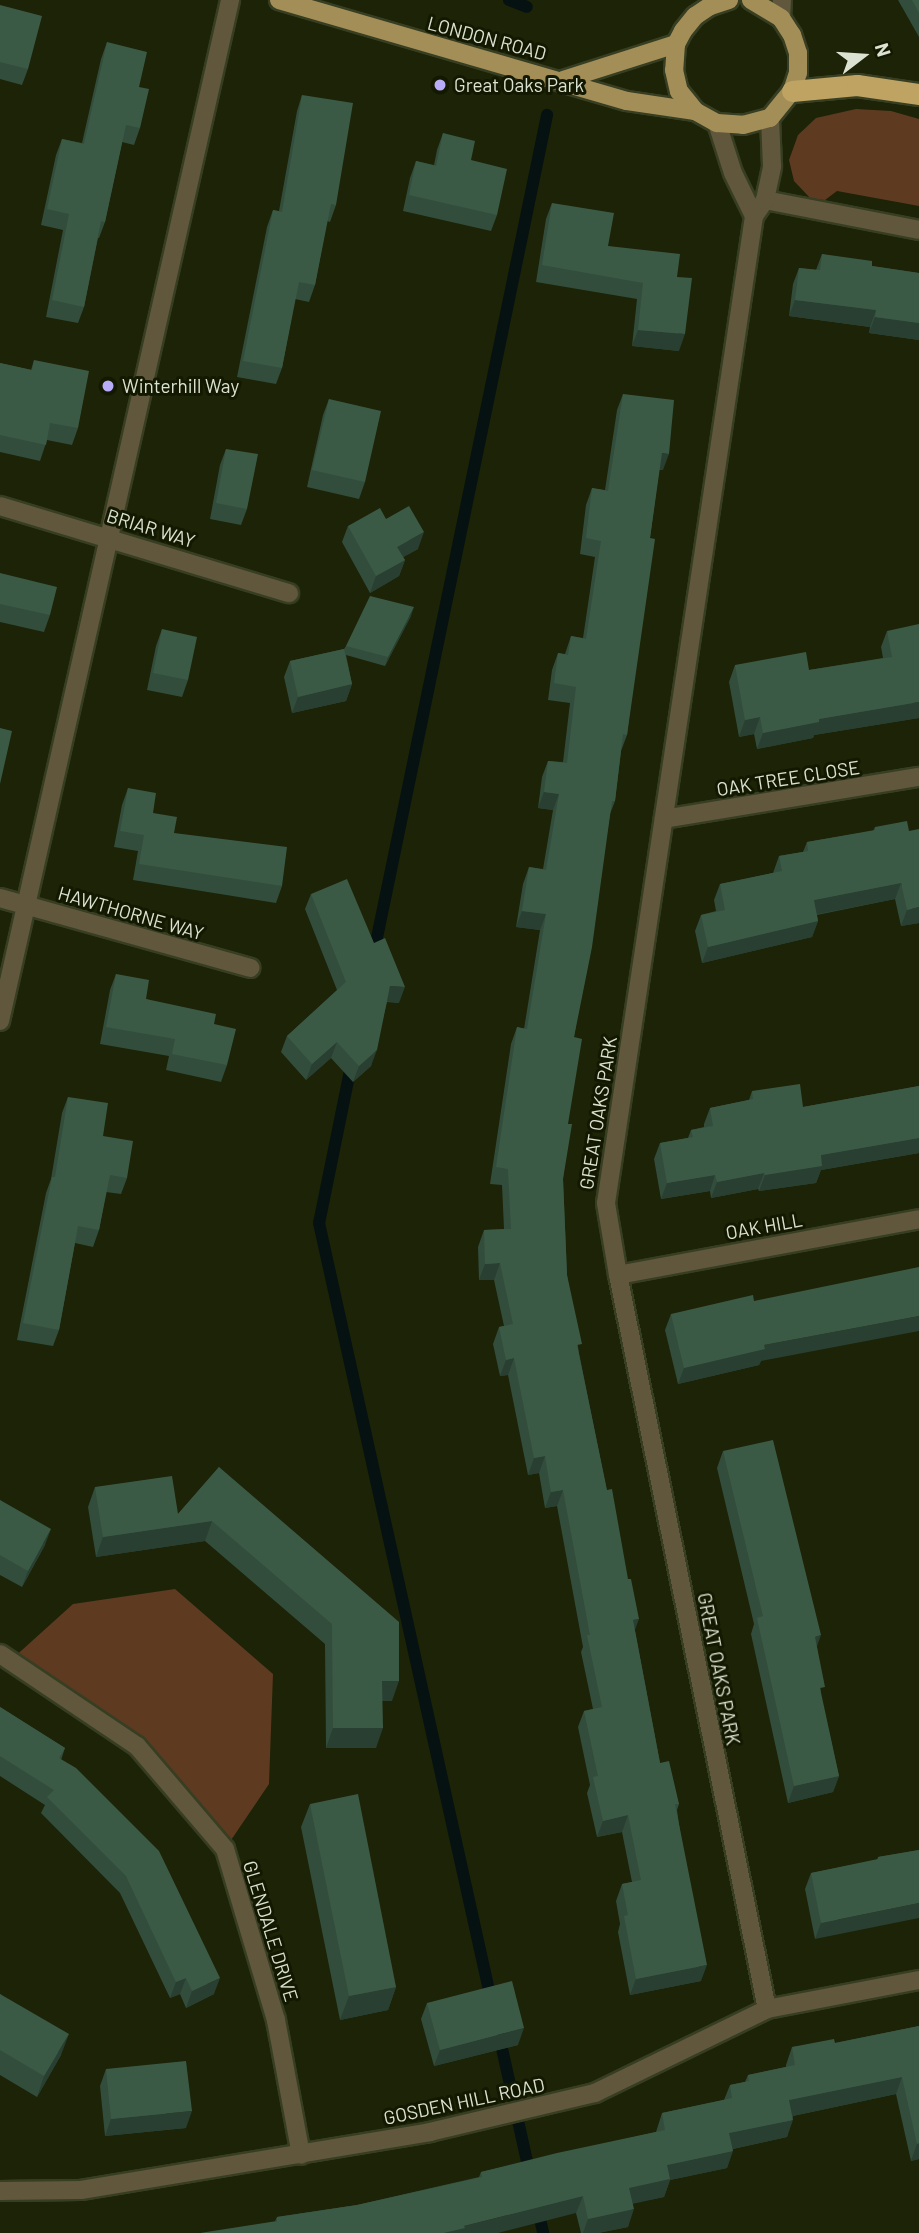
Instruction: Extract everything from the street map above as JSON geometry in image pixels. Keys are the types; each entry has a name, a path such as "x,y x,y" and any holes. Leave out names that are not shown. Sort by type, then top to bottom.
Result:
{"highway":[{"path":"792,91 857,85 919,94"}],"main road":[{"name":"LONDON ROAD","path":"279,0 470,57 563,80 627,101 695,111"},
{"path":"729,0 713,3 695,16 676,44 674,70 679,91 695,111 717,123 743,125 770,118 792,91 798,73 798,53 792,35 781,18 751,0"},
{"name":"LONDON ROAD","path":"563,80 676,44"}],"street":[{"path":"0,1021 230,0"},
{"path":"781,18 782,0"},
{"name":"GREAT OAKS PARK","path":"767,2010 618,1275 606,1203 754,216 765,200 772,166 770,118"},
{"path":"717,123 733,173 754,216"},
{"path":"765,200 919,230"},
{"name":"BRIAR WAY","path":"0,506 289,593"},
{"name":"OAK TREE CLOSE","path":"664,819 919,777"},
{"name":"HAWTHORNE WAY","path":"0,898 250,968"},
{"name":"OAK HILL","path":"618,1275 919,1219"},
{"name":"GLENDALE DRIVE","path":"0,1654 137,1746 225,1849 276,2020 301,2155"},
{"name":"GOSDEN HILL ROAD","path":"0,2191 81,2190 430,2132 595,2093 767,2010 919,1980"}],"shaded area":[{"path":"856,109 891,111 919,119 919,206 837,191 825,200 811,199 794,181 789,160 798,135 816,118"},
{"path":"175,1589 273,1674 269,1784 225,1849 137,1746 11,1660 73,1604"}],"building":[{"path":"912,0 919,0 919,13"},
{"path":"0,5 42,16 28,69 0,62"},
{"path":"107,42 147,52 139,87 149,89 140,128 126,125 105,222 101,221 84,307 52,300 69,214 47,209 62,139 84,144"},
{"path":"302,95 353,103 336,205 331,204 315,285 299,282 282,368 243,361 273,210 282,212"},
{"path":"443,133 475,141 471,160 507,169 497,215 409,195 416,161 436,166"},
{"path":"552,203 614,213 608,246 680,254 677,277 692,278 685,334 638,330 643,283 542,265"},
{"path":"822,254 872,261 872,266 919,273 919,323 875,317 876,310 795,300 799,268 820,270"},
{"path":"34,360 89,371 78,428 50,423 46,445 0,435 0,363 32,370"},
{"path":"623,394 674,400 669,454 662,453 650,538 655,539 627,735 623,734 592,947 574,1037 582,1039 568,1124 572,1124 563,1179 567,1275 582,1344 577,1345 607,1490 612,1489 628,1579 631,1579 639,1619 633,1620 660,1763 669,1761 707,1965 636,1979 624,1916 628,1915 622,1884 641,1880 628,1815 603,1821 593,1777 598,1776 584,1711 602,1707 563,1490 551,1492 545,1456 534,1458 514,1358 506,1360 499,1327 513,1324 500,1263 485,1264 484,1230 511,1229 508,1169 496,1167 517,1027 527,1029 546,914 522,911 529,867 546,870 559,794 544,792 548,761 567,763 576,687 554,683 558,653 568,655 571,636 586,639 601,541 586,538 592,488 608,491"},
{"path":"329,399 381,411 365,482 312,470"},
{"path":"226,449 258,454 247,509 216,503"},
{"path":"409,506 424,532 397,547 405,560 376,576 348,526 380,508 386,519"},
{"path":"0,573 57,587 50,615 0,604"},
{"path":"370,596 414,607 388,657 346,646"},
{"path":"919,624 919,702 819,719 819,722 763,733 760,717 745,720 735,665 806,652 809,670 892,657 887,631"},
{"path":"162,629 197,637 188,680 153,673"},
{"path":"344,649 352,684 298,697 290,661"},
{"path":"0,728 12,731 0,784"},
{"path":"128,788 156,793 153,813 177,817 174,833 287,847 282,886 139,864 144,835 120,831"},
{"path":"907,821 909,831 919,829 919,907 907,910 901,883 814,900 818,921 708,947 701,915 725,910 720,884 782,871 779,856 808,851 807,842 875,830 875,827"},
{"path":"347,879 374,943 385,938 405,987 390,986 377,1050 359,1066 337,1042 312,1064 287,1036 346,982 311,894"},
{"path":"116,974 149,980 146,999 216,1014 214,1024 236,1029 227,1065 172,1054 175,1039 106,1027"},
{"path":"800,1084 803,1107 919,1086 919,1138 821,1155 822,1166 717,1182 715,1175 667,1183 660,1143 693,1137 691,1130 713,1126 710,1108 753,1099 752,1091"},
{"path":"68,1097 108,1103 103,1136 133,1141 127,1178 110,1175 99,1230 78,1226 59,1330 23,1323 52,1177 55,1177"},
{"path":"919,1267 919,1316 764,1345 765,1349 684,1368 671,1314 753,1295 754,1301"},
{"path":"773,1440 821,1635 815,1637 825,1687 820,1688 839,1776 794,1786 757,1618 763,1616 723,1451"},
{"path":"219,1467 399,1622 399,1681 382,1681 383,1728 333,1728 332,1624 212,1521 103,1537 95,1487 172,1476 178,1514"},
{"path":"0,1500 51,1529 28,1571 0,1555"},
{"path":"0,1707 65,1748 59,1758 76,1768 159,1851 220,1978 192,1991 186,1978 176,1982 126,1876 47,1797 54,1790 0,1756"},
{"path":"358,1794 396,1987 349,1996 310,1804"},
{"path":"919,1850 919,1903 821,1923 811,1873"},
{"path":"512,1981 524,2028 440,2050 427,2003"},
{"path":"0,1994 69,2034 44,2076 0,2050"},
{"path":"919,2026 917,2144 902,2077 789,2100 793,2120 729,2133 733,2151 667,2165 670,2179 629,2188 634,2209 588,2219 583,2196 444,2233 200,2233 277,2221 277,2217 357,2205 482,2177 481,2172 557,2153 665,2130 662,2113 732,2098 730,2085 749,2081 748,2075 795,2065 792,2047 834,2039 835,2043"},
{"path":"186,2061 192,2111 111,2119 106,2069"}],"waterway":[{"path":"509,0 527,7"},
{"path":"373,957 547,115"},
{"path":"352,1061 319,1223 492,2004"},
{"path":"499,2035 530,2175"},
{"path":"537,2206 543,2233"}],"place":[{"name":"Great Oaks Park","path":"440,85"},
{"name":"Winterhill Way","path":"108,386"}]}
